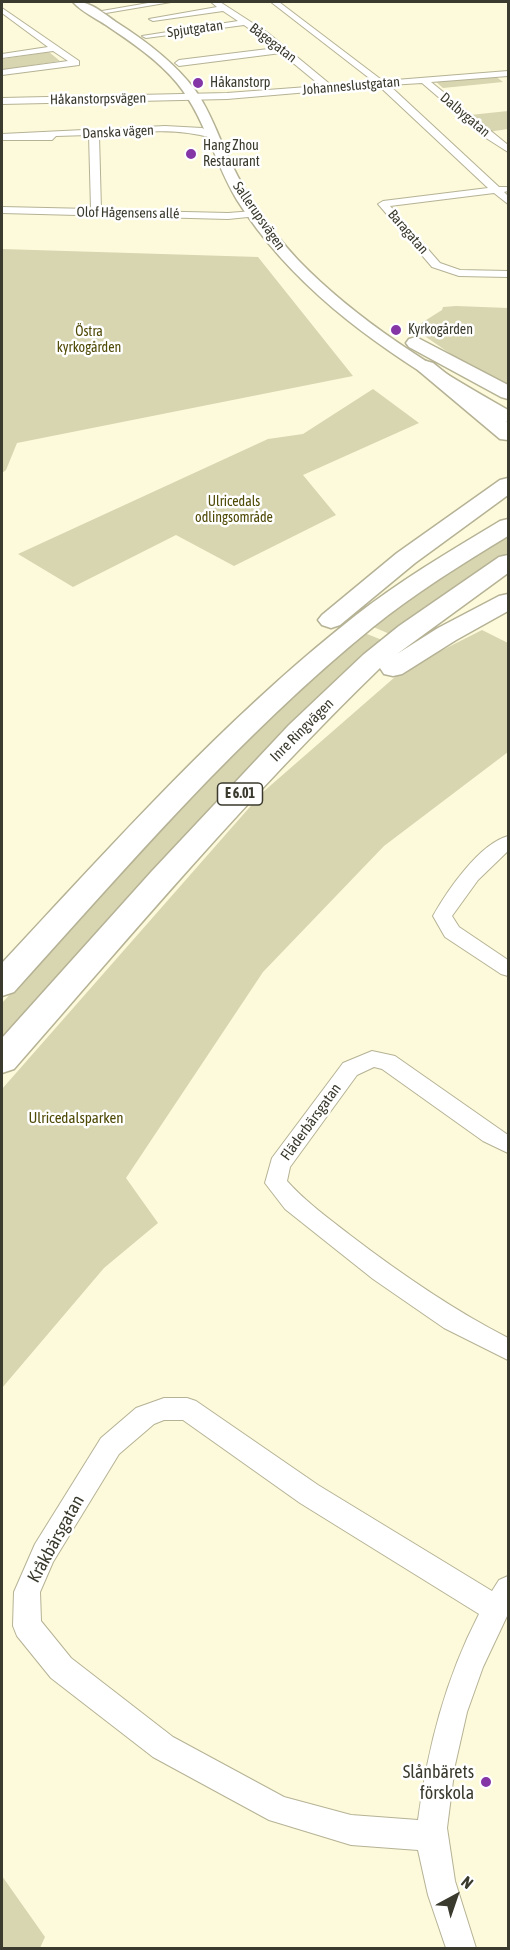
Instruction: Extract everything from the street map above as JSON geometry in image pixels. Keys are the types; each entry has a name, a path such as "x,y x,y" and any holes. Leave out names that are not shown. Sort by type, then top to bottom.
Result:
{"highway":[{"path":"416,344 508,393"},
{"path":"426,366 508,434"},
{"path":"64,918 106,861 146,813 286,663 374,583 438,534 501,492"},
{"name":"E 6.01","path":"2,984 188,783 314,662 345,634 411,586 508,526"},
{"name":"Inre Ringvägen","path":"2,1060 299,731 372,661 448,602 508,562"},
{"path":"235,800 325,720 387,672 447,634 508,601"}],"main road":[{"name":"Sallerupsvägen","path":"78,2 176,74 194,97 224,164 254,214 271,238 320,290 350,315 508,417"},
{"path":"93,2 146,36 178,63 210,97 219,114"},
{"path":"210,130 216,127 228,146"},
{"path":"311,260 378,317 416,344 508,399"}],"street":[{"path":"106,11 167,2"},
{"name":"Bågegatan","path":"214,2 283,50 329,88"},
{"path":"275,2 381,83 503,190 508,201"},
{"path":"153,19 225,8"},
{"path":"2,10 15,24 76,63 2,73"},
{"name":"Spjutgatan","path":"146,36 245,22"},
{"path":"2,56 55,48"},
{"path":"178,63 283,50"},
{"name":"Johanneslustgatan","path":"194,97 508,73"},
{"path":"496,74 508,84"},
{"name":"Dalbygatan","path":"424,80 489,136 508,149"},
{"name":"Håkanstorpsvägen","path":"2,101 122,111 194,97"},
{"name":"Danska vägen","path":"2,137 53,137 64,134 171,129 210,130"},
{"path":"94,133 96,213"},
{"name":"Baragatan","path":"503,190 383,204 436,265 459,273 508,274"},
{"name":"Olof Hågensens allé","path":"2,210 228,216 254,214"},
{"path":"508,842 484,860 459,888 442,916 452,932 508,969"},
{"name":"Fläderbärsgatan","path":"508,1145 491,1136 388,1062 372,1059 350,1069 280,1164 276,1183 292,1203 381,1272 452,1322 508,1350"},
{"name":"Kråkbärsgatan","path":"432,1836 351,1830 279,1810 163,1748 60,1668 27,1626 27,1592 44,1554 110,1446 145,1416 164,1409 187,1409 309,1494 502,1599"},
{"path":"461,1948 443,1899 432,1836 449,1719 468,1666 502,1599"}],"green space":[{"path":"49,52 60,61 2,70 2,59"},
{"path":"494,75 503,82 443,88 435,81"},
{"path":"508,111 508,129 488,132 470,115"},
{"name":"Östra kyrkogården","path":"2,249 258,257 353,376 17,443 6,470 2,473"},
{"path":"443,307 508,308 508,388 455,357 416,330 418,329 415,327 442,310"},
{"name":"Ulricedals odlingsområde","path":"373,389 419,423 303,475 336,515 234,566 176,535 73,587 18,554 268,439 303,434"},
{"path":"508,535 508,553 457,586 392,635 371,626 409,598"},
{"name":"Ulricedalsparken","path":"482,630 508,643 508,752 384,846 263,972 126,1178 158,1223 104,1268 2,1388 2,1089 263,792 403,670"},
{"path":"362,632 382,640 233,784 139,886 2,1042 2,1003 211,774"},
{"path":"2,1876 45,1937 40,1948 2,1948"}],"place":[{"name":"Håkanstorp","path":"198,83"},
{"name":"Hang Zhou Restaurant","path":"191,154"},
{"name":"Kyrkogården","path":"396,330"},
{"name":"Slånbärets förskola","path":"486,1782"}]}
